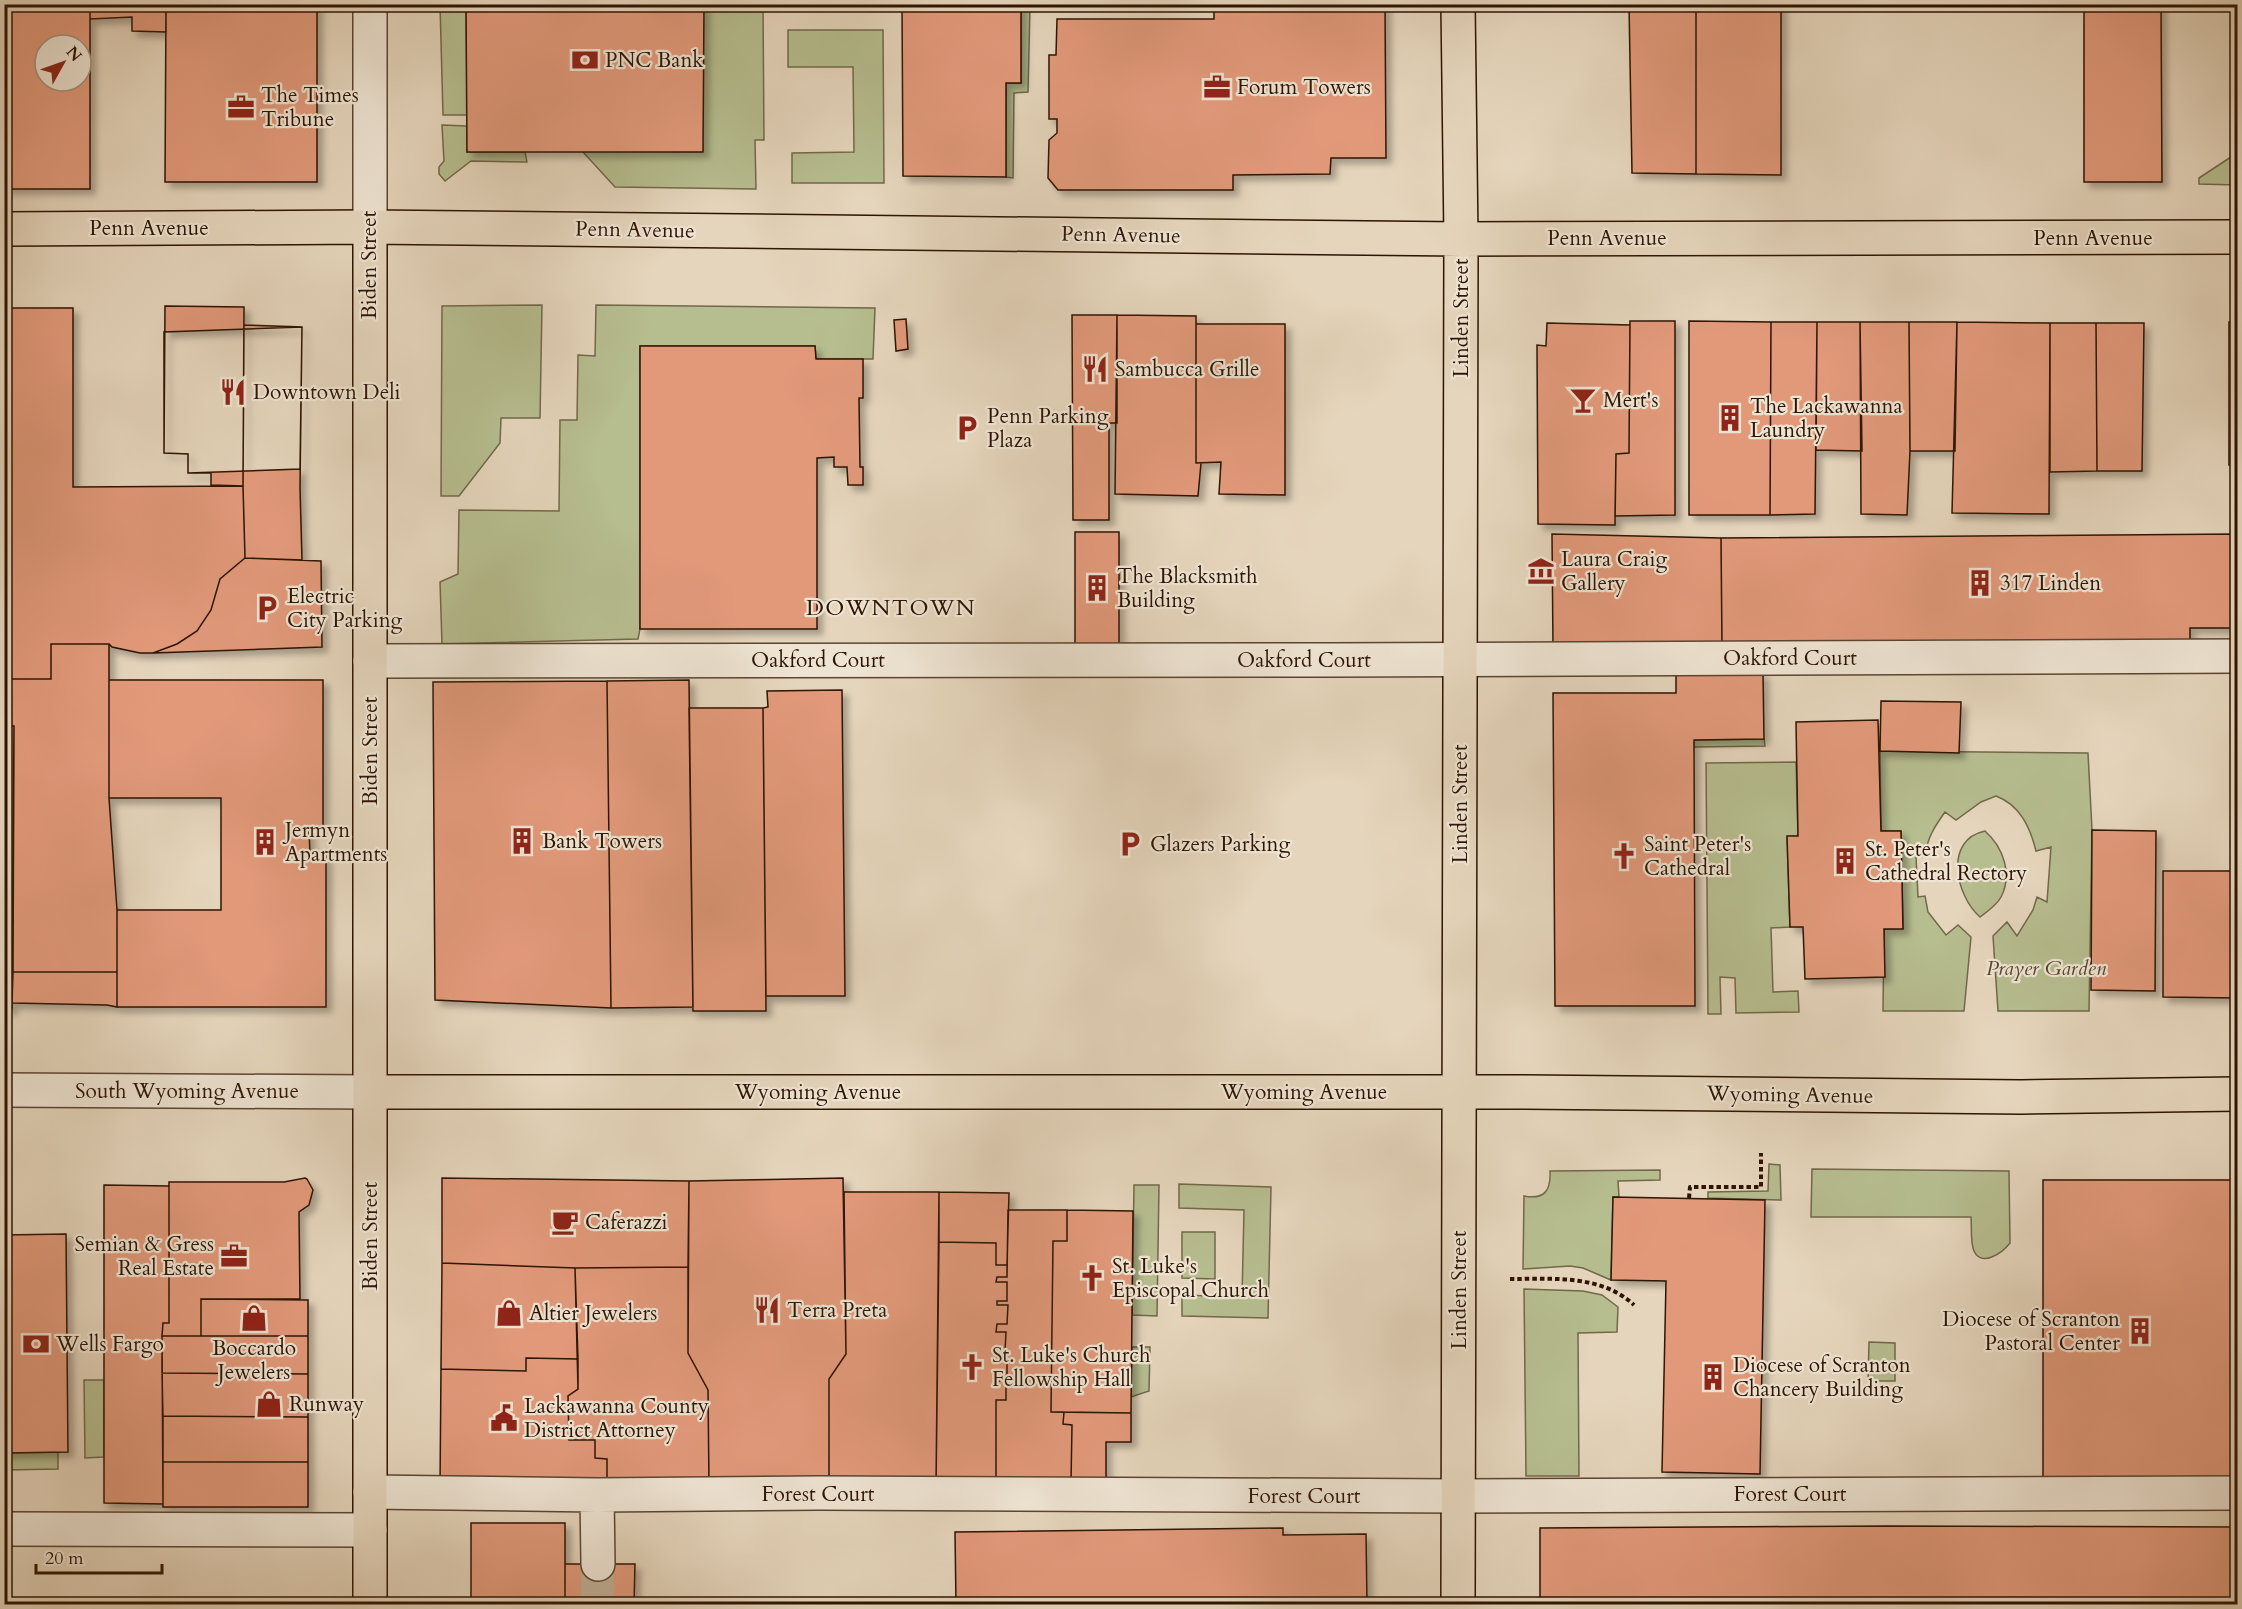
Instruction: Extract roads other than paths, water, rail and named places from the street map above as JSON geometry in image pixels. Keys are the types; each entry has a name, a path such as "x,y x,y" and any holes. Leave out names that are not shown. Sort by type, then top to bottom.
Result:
{"main road":[{"name":"Linden Street","path":"1458,4 1461,238 1458,1605"},
{"name":"Penn Avenue","path":"4,229 370,227 1461,238 2238,237"},
{"name":"Biden Street","path":"370,227 370,1605"},
{"name":"Wyoming Avenue","path":"370,1092 1459,1092 2021,1097 2238,1094"}],"street":[{"name":"Biden Street","path":"370,4 370,227"},
{"name":"Oakford Court","path":"370,661 1460,660 2238,656"},
{"name":"South Wyoming Avenue","path":"4,1090 370,1092"},
{"name":"Forest Court","path":"370,1492 597,1495 831,1493 1458,1496 2238,1493"},
{"path":"597,1495 597,1564"},
{"path":"4,1529 370,1530"}],"tunnel":[{"path":"597,1604 598,1564"}],"place":[{"name":"PNC Bank","path":"585,60"},
{"name":"Forum Towers","path":"1217,87"},
{"name":"The Times Tribune","path":"241,107"},
{"name":"Sambucca Grille","path":"1095,369"},
{"name":"Downtown Deli","path":"233,392"},
{"name":"Mert's","path":"1583,400"},
{"name":"The Lackawanna Laundry","path":"1730,418"},
{"name":"Penn Parking Plaza","path":"967,428"},
{"name":"Laura Craig Gallery","path":"1541,571"},
{"name":"317 Linden","path":"1980,583"},
{"name":"The Blacksmith Building","path":"1097,588"},
{"name":"Electric City Parking","path":"267,608"},
{"name":"Bank Towers","path":"522,841"},
{"name":"Jermyn Apartments","path":"265,842"},
{"name":"Glazers Parking","path":"1130,844"},
{"name":"Saint Peter's Cathedral","path":"1624,856"},
{"name":"St. Peter's Cathedral Rectory","path":"1845,861"},
{"name":"Caferazzi","path":"565,1222"},
{"name":"Semian & Gress Real Estate","path":"234,1256"},
{"name":"St. Luke's Episcopal Church","path":"1092,1278"},
{"name":"Terra Preta","path":"767,1310"},
{"name":"Altier Jewelers","path":"509,1313"},
{"name":"Boccardo Jewelers","path":"254,1318"},
{"name":"Diocese of Scranton Pastoral Center","path":"2140,1331"},
{"name":"Wells Fargo","path":"36,1344"},
{"name":"St. Luke's Church Fellowship Hall","path":"972,1367"},
{"name":"Diocese of Scranton Chancery Building","path":"1713,1377"},
{"name":"Runway","path":"269,1404"},
{"name":"Lackawanna County District Attorney","path":"504,1418"}],"district":[{"name":"DOWNTOWN","path":"891,608"}],"park label":[{"name":"Prayer Garden","path":"2046,968"}]}
